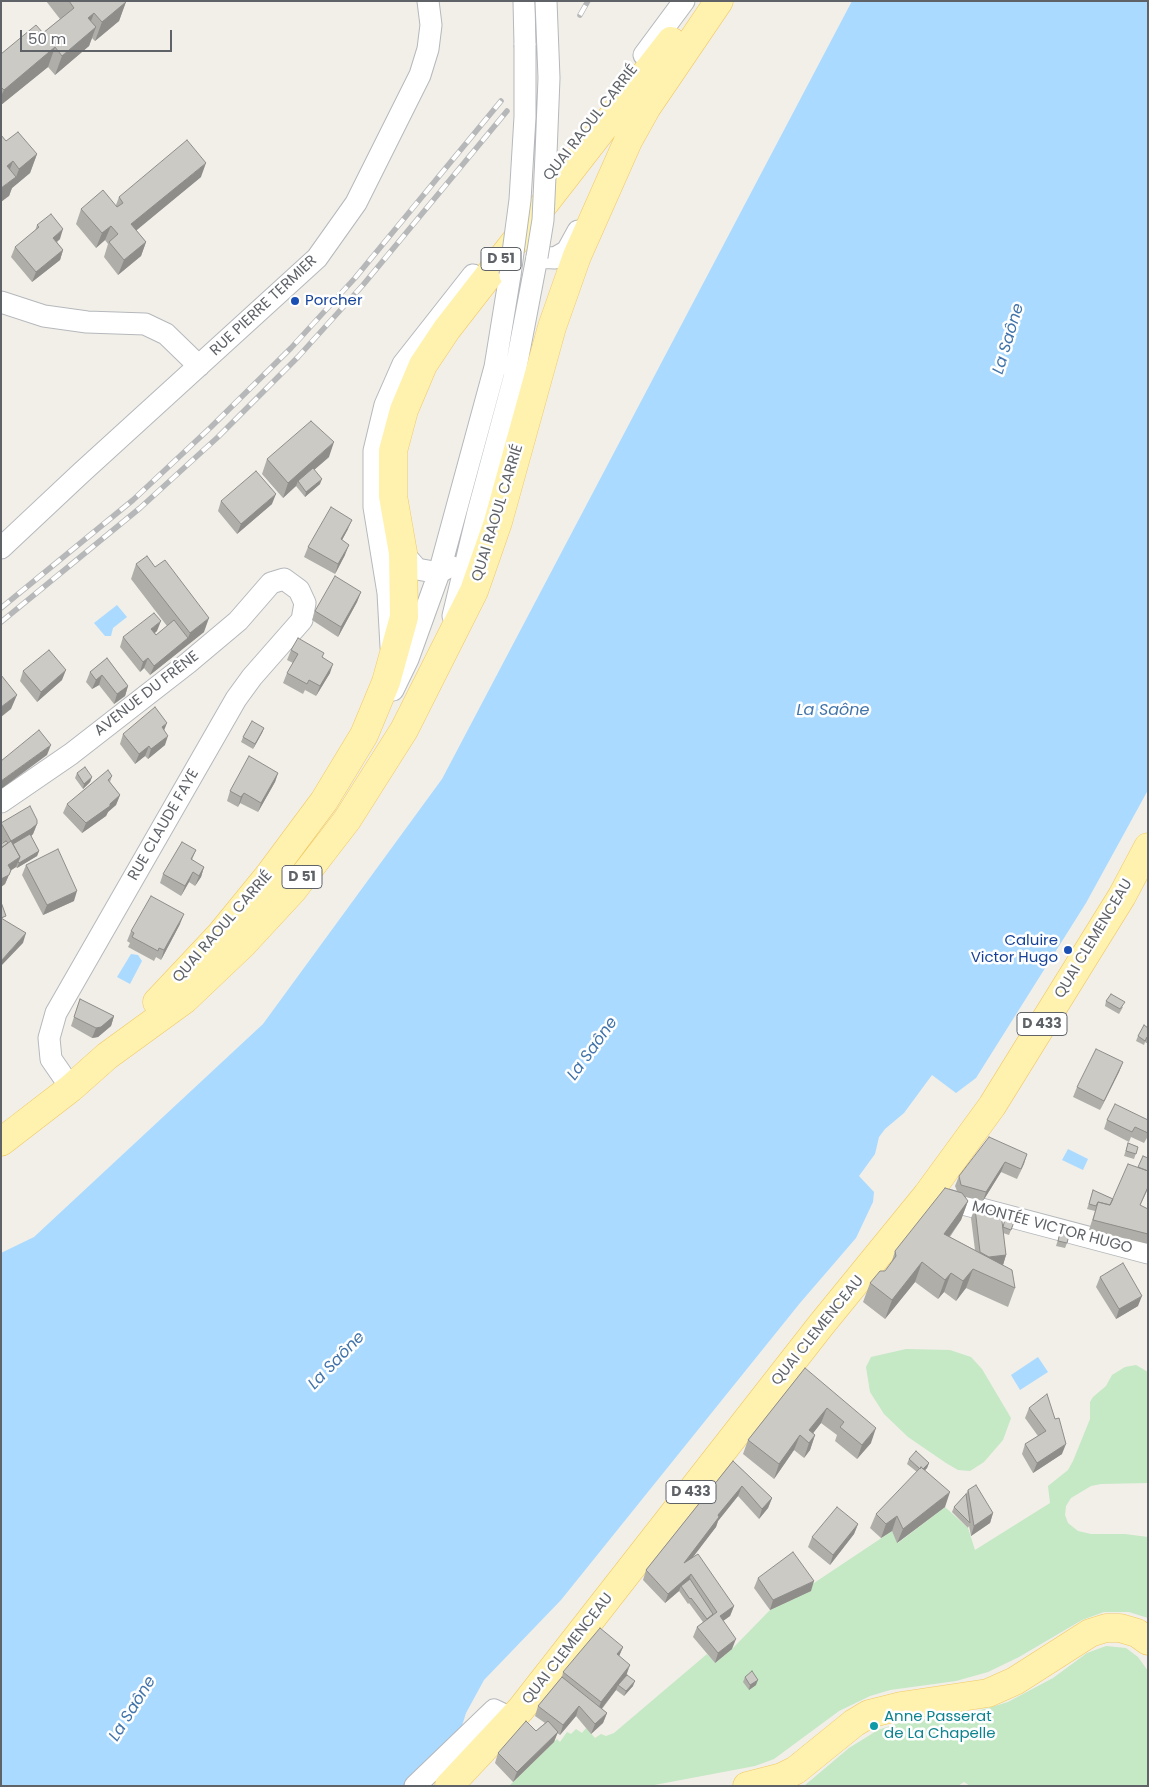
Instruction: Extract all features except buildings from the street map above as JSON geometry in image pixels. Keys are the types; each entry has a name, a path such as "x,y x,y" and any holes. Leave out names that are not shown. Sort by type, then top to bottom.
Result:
{"main road":[{"name":"QUAI RAOUL CARRIÉ","path":"1,1142 71,1088 107,1056 220,935 270,875 324,800 364,735 386,682 391,655 404,617 402,553 393,496 393,451 404,410 423,365 447,329 653,65 700,1"},
{"name":"QUAI RAOUL CARRIÉ","path":"107,1056 184,1000 243,944 292,890 353,811 404,730 474,590 498,522 552,327 578,256 628,141 647,107 719,1"},
{"name":"QUAI CLEMENCEAU","path":"449,1786 513,1719 821,1326 928,1195 992,1106 1122,896 1148,847"},
{"path":"748,1786 782,1777 796,1770 854,1723 869,1714 901,1706 988,1693 1015,1680 1090,1633 1106,1628 1120,1628 1137,1633 1148,1641"}],"street":[{"name":"RUE PIERRE TERMIER","path":"1,548 318,258 356,202 420,75 428,49 431,25 428,1"},
{"path":"364,735 387,700 408,659 439,572 495,367 520,200 525,117 524,1"},
{"path":"444,653 478,512 514,378 537,257 542,220 549,78 546,1"},
{"name":"QUAI RAOUL CARRIÉ","path":"391,655 388,593 374,507 374,451 385,405 403,364 437,318 568,154 684,1"},
{"path":"520,200 528,249 537,257 555,258 567,251 628,141"},
{"path":"1,302 44,316 61,319 145,324 166,334 199,366"},
{"path":"402,553 417,569 439,572 459,561 478,512"},
{"name":"AVENUE DU FRÊNE","path":"1,802 71,754 188,663 238,622 271,583 284,579"},
{"name":"RUE CLAUDE FAYE","path":"71,1088 51,1059 49,1038 56,1013 236,699 252,677 302,620 305,603 299,590 284,579"},
{"name":"MONTÉE VICTOR HUGO","path":"928,1195 1148,1253"},
{"path":"415,1786 494,1710 513,1719"}],"green space":[{"path":"906,1349 950,1350 971,1357 982,1369 1011,1418 1003,1440 984,1462 970,1471 958,1470 908,1437 884,1414 870,1392 866,1367 871,1357"},
{"path":"1136,1365 1148,1372 1148,1483 1091,1486 1071,1498 1066,1506 1065,1515 1068,1523 1078,1531 1091,1534 1125,1534 1148,1537 1148,1618 1129,1612 1104,1612 1082,1620 1019,1657 988,1672 956,1681 890,1690 870,1696 839,1711 774,1759 755,1766 649,1786 509,1786 557,1739 560,1742 567,1732 571,1734 576,1729 582,1733 586,1728 595,1738 601,1734 606,1736 614,1733 707,1654 715,1663 732,1649 770,1610 810,1591 808,1587 892,1531 898,1543 945,1507 968,1528 975,1550 1050,1503 1048,1486 1068,1470 1073,1461 1090,1419 1090,1402 1093,1397 1106,1386 1112,1375 1125,1367"},
{"path":"1106,1646 1126,1648 1138,1657 1148,1671 1148,1786 970,1786 964,1782 958,1786 804,1786 849,1748 878,1730 899,1723 971,1713 1008,1702 1053,1678 1087,1653"}],"water":[{"name":"La Saône","path":"852,1 1148,1 1148,790 1086,903 976,1078 956,1093 932,1075 904,1113 885,1129 879,1137 875,1154 859,1176 874,1192 873,1202 856,1238 800,1303 561,1600 484,1680 466,1713 460,1732 406,1786 1,1786 1,1253 34,1237 263,1024 442,779"},
{"path":"117,605 127,617 113,628 111,636 105,636 94,623"},
{"path":"131,954 138,955 142,961 130,984 117,977"},
{"path":"1068,1149 1088,1159 1083,1170 1062,1160"},
{"path":"1038,1357 1048,1372 1020,1390 1011,1375"}],"railway":[{"path":"580,15 588,1"},
{"path":"1,608 133,500 291,348 355,278 501,101"},
{"path":"1,622 140,508 218,437 298,357 363,285 507,111"}],"place":[{"name":"Porcher","path":"295,301"},
{"name":"Caluire Victor Hugo","path":"1068,950"},
{"name":"Anne Passerat de La Chapelle","path":"874,1726"}]}
